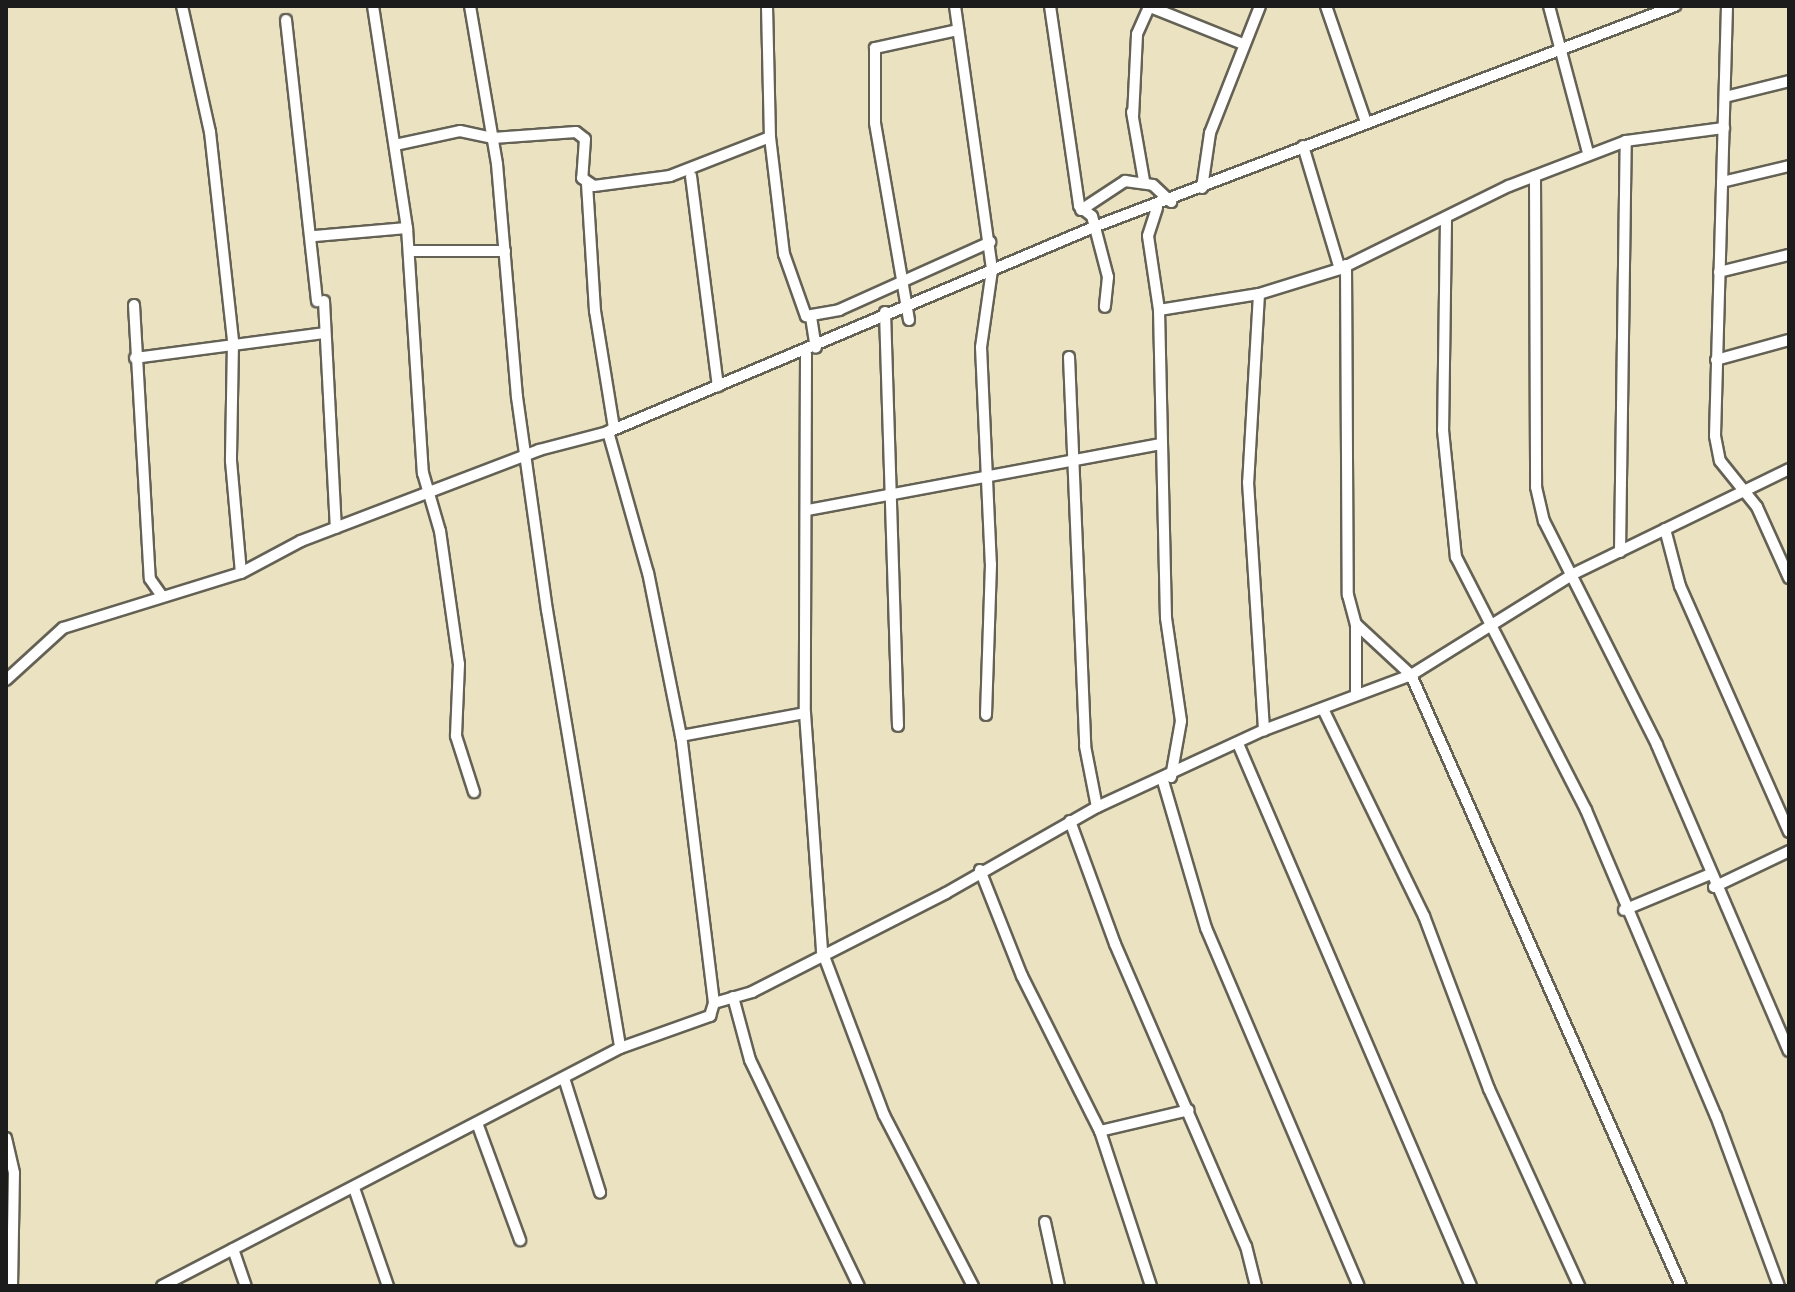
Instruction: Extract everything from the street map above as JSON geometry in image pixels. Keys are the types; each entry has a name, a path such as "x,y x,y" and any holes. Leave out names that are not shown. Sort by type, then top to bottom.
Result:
{"street":[{"path":"182,6 210,132 233,342 231,461 241,573"},
{"path":"373,6 407,228 427,494 440,531 459,664 456,736 474,792"},
{"path":"470,6 493,138 528,454 572,780 620,1048"},
{"path":"767,6 770,137 784,254 800,312 811,317 902,283 990,242"},
{"path":"955,6 992,270 981,347 983,473 991,564 986,715"},
{"path":"1050,6 1086,206 1110,289 1105,307"},
{"path":"1202,188 1210,133 1260,6"},
{"path":"1326,6 1366,122"},
{"path":"1549,6 1588,153"},
{"path":"6,680 63,628 241,573 336,528 528,454 608,432 718,386 806,354 885,312 992,270 1093,222 1157,208 1303,146 1560,48 1651,8 1675,6"},
{"path":"1727,6 1715,436 1720,461 1741,491 1757,507 1789,578"},
{"path":"1133,117 1137,34 1149,7 1243,44"},
{"path":"286,20 315,236 336,528"},
{"path":"909,320 875,123 875,48 958,30"},
{"path":"1725,97 1789,81"},
{"path":"1129,96 1144,181"},
{"path":"1159,310 1259,294 1343,267 1588,153 1626,141 1724,128"},
{"path":"395,145 460,131 493,138 582,135 580,172 587,183 595,311 614,428 608,432"},
{"path":"587,183 670,176 770,137"},
{"path":"1620,552 1626,141"},
{"path":"1303,146 1343,267 1348,595 1356,624 1356,695"},
{"path":"878,161 909,320"},
{"path":"1722,182 1789,166"},
{"path":"691,176 718,386"},
{"path":"1535,176 1536,487 1544,521 1657,745 1708,875 1789,1051"},
{"path":"1086,206 1125,181 1144,181 1171,202"},
{"path":"1157,208 1148,236 1159,310 1166,618 1181,721 1167,779 1206,928 1359,1286"},
{"path":"1446,220 1446,514 1456,557 1586,810 1624,910 1716,1116 1779,1286"},
{"path":"315,236 407,228"},
{"path":"409,251 505,251"},
{"path":"1719,272 1789,255"},
{"path":"951,261 954,284"},
{"path":"902,283 909,320"},
{"path":"902,283 907,303"},
{"path":"1259,294 1248,482 1264,730"},
{"path":"134,305 150,579 162,596"},
{"path":"885,312 898,726"},
{"path":"811,317 816,348"},
{"path":"135,358 233,342 324,333"},
{"path":"1716,360 1789,340"},
{"path":"806,354 808,510 805,713 822,951 884,1115 973,1286"},
{"path":"1069,357 1085,746 1097,807"},
{"path":"162,1286 620,1048 710,1016 714,1003 681,736 648,573 608,432"},
{"path":"808,510 983,473 1160,444"},
{"path":"714,1003 733,997 1097,807 1239,746 1264,730 1411,675 1573,574 1789,469"},
{"path":"1665,529 1680,586 1789,832"},
{"path":"1356,624 1411,675 1681,1286"},
{"path":"1323,709 1424,916 1489,1089 1579,1286"},
{"path":"681,736 805,713"},
{"path":"1239,746 1471,1286"},
{"path":"1070,821 1115,944 1189,1110 1256,1286"},
{"path":"1714,887 1789,851"},
{"path":"980,870 1100,1131 1151,1286"},
{"path":"1624,910 1708,875"},
{"path":"733,997 750,1060 859,1286"},
{"path":"564,1078 600,1192"},
{"path":"1100,1131 1189,1110"},
{"path":"477,1123 520,1240"},
{"path":"6,1138 14,1173 12,1286"},
{"path":"354,1188 388,1286"},
{"path":"1045,1222 1059,1286"},
{"path":"233,1249 246,1286"}]}
